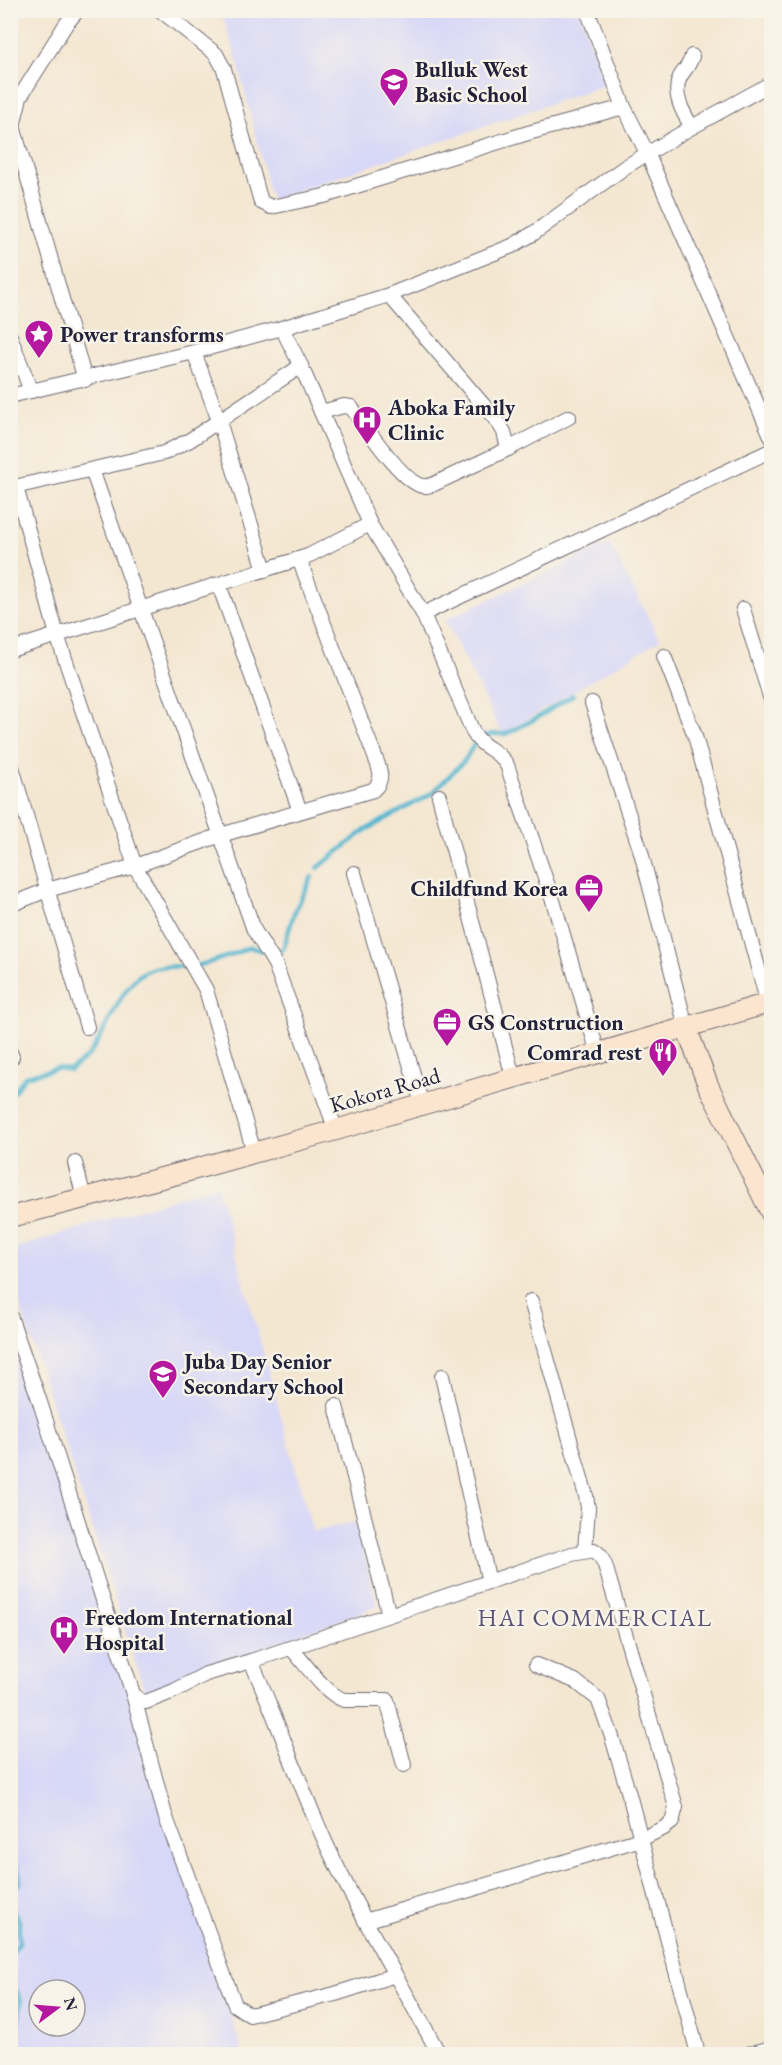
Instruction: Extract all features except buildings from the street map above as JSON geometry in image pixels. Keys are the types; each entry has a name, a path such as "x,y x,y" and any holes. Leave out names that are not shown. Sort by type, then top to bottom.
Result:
{"street":[{"path":"78,10 66,24 20,97 13,126 85,380"},
{"path":"160,10 216,54 231,89 261,202 271,207 324,196 528,133 624,107"},
{"path":"587,10 624,107 648,155 771,438"},
{"path":"692,56 679,79 678,97 681,110 692,127"},
{"path":"10,396 85,380 282,328 389,295 512,246 534,233 625,167 771,83"},
{"path":"389,295 498,422 504,432 508,449"},
{"path":"282,328 302,366 370,524 423,614 477,739 482,745 497,753 507,765 554,904 598,1053"},
{"path":"10,336 31,391"},
{"path":"194,352 219,421 265,570"},
{"path":"254,1152 213,1007 206,990 135,866 57,634 13,487 164,453 219,421 302,366"},
{"path":"321,412 344,406 351,407 395,466 422,486 432,485 569,417"},
{"path":"423,614 771,450"},
{"path":"92,470 254,930 275,963 336,1130"},
{"path":"10,650 299,559 331,546 370,524"},
{"path":"10,905 47,890 135,866 220,835 373,790 378,785 381,778 377,762 299,559"},
{"path":"219,585 300,811"},
{"path":"743,609 771,703"},
{"path":"664,656 695,736 770,1003"},
{"path":"592,703 641,852 686,1027 708,1085 771,1215"},
{"path":"10,760 87,1027"},
{"path":"439,796 513,1077"},
{"path":"354,873 422,1104"},
{"name":"Kokora Road","path":"10,1217 336,1130 770,1003"},
{"path":"75,1163 84,1198"},
{"path":"531,1301 586,1496 588,1508 585,1550"},
{"path":"10,1316 38,1396 133,1694 165,1815 235,2005 250,2015 395,1975"},
{"path":"442,1376 489,1582"},
{"path":"336,1406 389,1615"},
{"path":"133,1694 140,1701 146,1702 174,1691 206,1674 585,1550 594,1550 600,1555 605,1565 676,1807 672,1822 641,1839 365,1921"},
{"path":"291,1648 337,1698 387,1700 404,1765"},
{"path":"251,1661 329,1851 439,2055"},
{"path":"536,1665 575,1681 597,1699 611,1734 641,1839 698,2055"},
{"path":"748,2055 771,2048"}],"shaded area":[{"name":"Bulluk West Basic School","path":"221,11 579,11 605,85 271,200 238,63"},
{"path":"609,543 660,640 502,734 445,620"},
{"name":"Juba Day Senior Secondary School","path":"217,1185 313,1532 355,1522 378,1606 145,1692 11,1278 10,1250"},
{"name":"Freedom International Hospital","path":"11,1322 243,2054 11,2054"}],"waterway":[{"path":"318,868 364,831 431,794 465,760 477,739 491,734 506,734 573,695"},
{"path":"271,952 280,951 284,947 294,913 312,877"},
{"path":"10,1096 26,1076 57,1068 70,1070 87,1057 121,997 136,978 144,972 162,967 201,965 250,947 263,951"},
{"path":"10,1852 19,1873 20,1883 10,1890"},
{"path":"10,1905 19,1921 19,1943 10,1955"},
{"path":"10,1977 21,2001 14,2054"}],"place":[{"name":"Bulluk West Basic School","path":"394,108"},
{"name":"Power transforms","path":"39,360"},
{"name":"Aboka Family Clinic","path":"367,446"},
{"name":"Childfund Korea","path":"589,914"},
{"name":"GS Construction","path":"447,1048"},
{"name":"Comrad rest","path":"663,1078"},
{"name":"Juba Day Senior Secondary School","path":"163,1400"},
{"name":"Freedom International Hospital","path":"64,1656"}],"district":[{"name":"HAI COMMERCIAL","path":"595,1617"}]}
